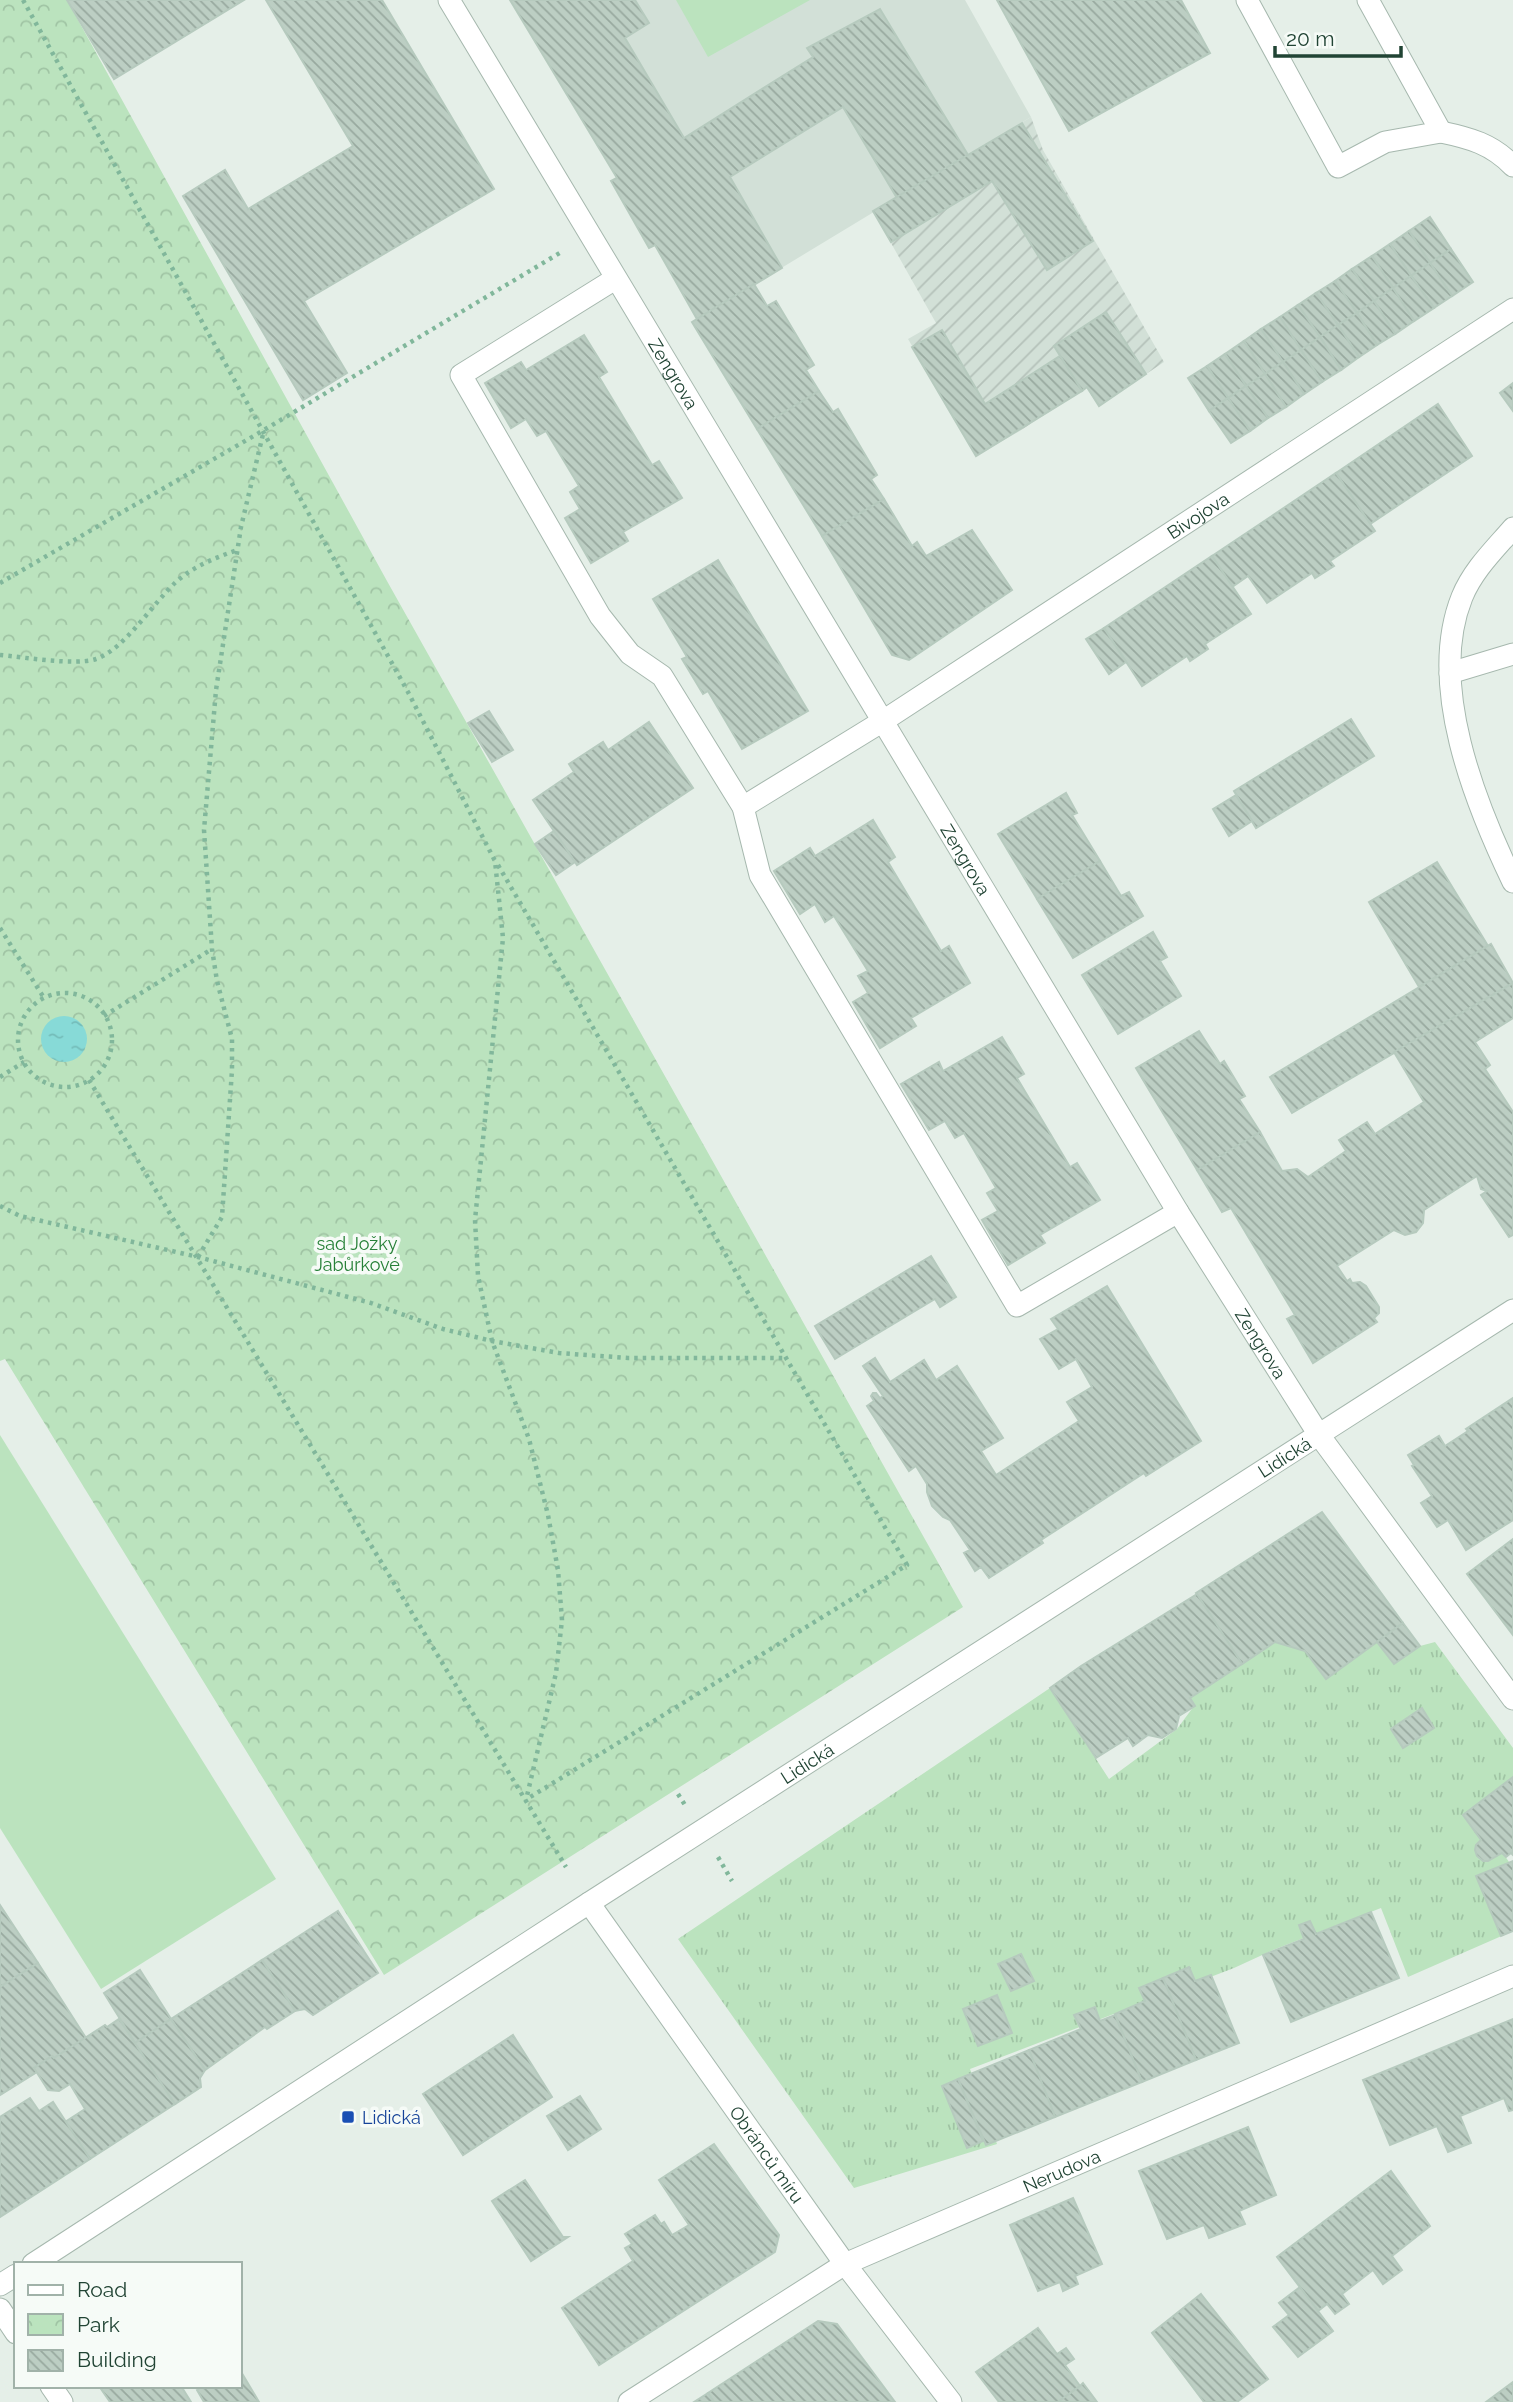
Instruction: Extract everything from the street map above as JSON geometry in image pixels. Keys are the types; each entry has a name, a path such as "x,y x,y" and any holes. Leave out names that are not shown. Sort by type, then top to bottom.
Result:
{"street":[{"name":"Zengrova","path":"449,0 1178,1212 1319,1435 1513,1699"},
{"path":"1247,0 1338,167 1385,142 1441,132 1484,143 1503,155 1513,166"},
{"path":"1368,0 1441,132"},
{"path":"615,279 461,375 600,616 630,654 662,676 743,807 760,874 1017,1306 1178,1212"},
{"name":"Bivojova","path":"743,807 883,721 1513,309"},
{"path":"1513,528 1480,566 1462,598 1454,630 1450,673 1452,706 1460,743 1498,851 1513,882"},
{"path":"1450,673 1513,654"},
{"name":"Lidická","path":"36,2262 589,1903 1513,1310"},
{"name":"Obránců míru","path":"589,1903 845,2263 951,2402"},
{"name":"Nerudova","path":"629,2402 845,2263 1513,1976"},
{"path":"0,2309 14,2330"}],"path":[{"path":"23,0 264,430 401,680 495,861 908,1565 526,1800"},
{"path":"0,583 264,430 589,235"},
{"path":"198,1257 222,1217 232,1070 232,1039 217,981 212,948 204,830 216,691 237,550 264,430"},
{"path":"0,655 73,661 95,660 117,648 178,580 204,561 237,550"},
{"path":"495,861 502,938 475,1220 478,1276 492,1341 529,1439 558,1570 562,1620 556,1672 526,1800"},
{"path":"0,928 44,998"},
{"path":"104,1016 212,948"},
{"path":"59,993 75,994 90,1000 109,1024 112,1040 109,1056 101,1070 89,1080 63,1087 50,1084 38,1078 24,1062 18,1044 23,1018 31,1007 44,998 59,993"},
{"path":"0,1077 24,1062"},
{"path":"89,1080 566,1867"},
{"path":"0,1206 20,1216 198,1257 371,1303 443,1329 492,1341 559,1353 628,1358 786,1358"}],"shaded area":[{"path":"510,0 965,0 1031,117 697,319 655,245 649,248 611,181 616,177"},
{"path":"1031,117 1043,150 1164,362 1099,406 1086,388 976,456 908,339 936,323 873,211"}],"green space":[{"name":"sad Jožky Jabůrkové","path":"0,0 67,0 387,581 963,1607 384,1975 5,1359 0,1361"},
{"path":"676,0 810,0 708,57"},
{"path":"0,1435 276,1879 101,1989 0,1828"},
{"path":"1275,1642 1305,1651 1377,1642 1394,1664 1420,1646 1435,1642 1513,1748 1513,1781 1473,1808 1511,1865 1513,1931 1408,1977 1381,1908 1273,1950 1234,1968 970,2069 997,2144 854,2188 678,1939 1050,1688 1109,1779 1177,1729 1194,1706 1190,1698"}],"water":[{"path":"64,1016 80,1023 87,1039 80,1055 64,1062 48,1055 41,1039 48,1023"}],"building":[{"path":"67,0 244,0 114,79"},
{"path":"266,0 382,0 494,189 304,301 347,373 303,400 183,196 225,170 248,209 353,146"},
{"path":"510,0 635,0 649,23 625,38 684,138 813,57 807,48 880,9 968,155 897,198 843,107 730,177 782,268 697,319 655,245 649,248 611,181 617,178"},
{"path":"997,0 1181,0 1210,53 1069,131"},
{"path":"1022,123 1093,241 1047,270 992,181 891,242 873,211"},
{"path":"1430,217 1451,249 1430,263 1409,231"},
{"path":"1409,231 1430,263 1411,276 1390,244"},
{"path":"1390,244 1411,276 1393,288 1372,256"},
{"path":"1451,249 1473,282 1452,296 1430,263"},
{"path":"1372,256 1393,288 1374,301 1352,269"},
{"path":"1430,263 1452,296 1434,308 1411,276"},
{"path":"1352,269 1374,301 1357,313 1335,281"},
{"path":"1411,276 1434,308 1414,321 1393,288"},
{"path":"1335,281 1357,313 1338,325 1316,293"},
{"path":"754,284 767,306 776,301 814,365 806,370 819,391 757,429 692,322"},
{"path":"1393,288 1414,321 1395,334 1374,301"},
{"path":"1316,293 1338,325 1320,337 1298,305"},
{"path":"1374,301 1395,334 1377,345 1357,313"},
{"path":"1298,305 1320,337 1301,350 1280,317"},
{"path":"1106,312 1146,374 1099,406 1087,387 1082,391 1054,346"},
{"path":"1357,313 1377,345 1359,357 1338,325"},
{"path":"1280,317 1301,350 1283,362 1261,329"},
{"path":"1338,325 1359,357 1341,370 1320,337"},
{"path":"1261,329 1283,362 1265,374 1244,341"},
{"path":"942,330 985,404 1060,356 1082,391 976,456 912,347"},
{"path":"584,335 607,372 599,377 652,465 659,461 682,498 623,532 628,541 591,563 565,518 580,509 570,492 579,486 546,431 537,436 526,419 511,428 485,383 521,362 526,370"},
{"path":"1320,337 1341,370 1322,382 1301,350"},
{"path":"1244,341 1265,374 1246,386 1225,354"},
{"path":"1301,350 1322,382 1304,394 1283,362"},
{"path":"1225,354 1246,386 1228,398 1207,366"},
{"path":"1283,362 1304,394 1286,407 1265,374"},
{"path":"1207,366 1228,398 1209,411 1188,378"},
{"path":"1265,374 1286,407 1268,418 1246,386"},
{"path":"1513,383 1513,411 1500,393"},
{"path":"1246,386 1268,418 1250,431 1228,398"},
{"path":"819,391 833,412 838,409 877,475 871,479 884,499 822,536 757,429"},
{"path":"1228,398 1250,431 1231,443 1209,411"},
{"path":"1438,404 1472,456 1370,524 1336,473"},
{"path":"1336,473 1375,531 1330,561 1334,566 1315,578 1312,573 1267,603 1248,576 1232,587 1212,556"},
{"path":"884,499 912,546 917,542 926,556 972,530 1012,590 909,660 892,655 822,536"},
{"path":"1212,556 1251,614 1205,644 1208,649 1190,661 1187,656 1142,686 1104,628"},
{"path":"718,560 808,711 742,749 708,691 703,694 682,659 687,657 653,599"},
{"path":"1104,628 1126,662 1109,674 1086,639"},
{"path":"489,711 513,750 492,762 468,723"},
{"path":"1351,719 1374,756 1256,828 1234,791"},
{"path":"649,722 693,788 577,865 533,800 574,772 569,764 603,742 608,750"},
{"path":"1066,793 1077,813 1072,815 1100,861 1037,899 998,834"},
{"path":"1236,795 1252,821 1229,836 1213,809"},
{"path":"873,820 895,857 888,862 941,951 949,946 970,983 911,1018 916,1026 880,1048 853,1002 868,993 858,976 868,971 834,916 825,922 815,904 800,914 774,871 810,848 815,856"},
{"path":"554,831 575,862 556,875 535,844"},
{"path":"1100,861 1121,896 1129,892 1143,916 1073,958 1037,899"},
{"path":"1437,862 1488,946 1419,987 1369,902"},
{"path":"1153,932 1167,957 1160,961 1181,996 1118,1034 1082,975"},
{"path":"1491,944 1513,983 1292,1113 1270,1077"},
{"path":"1513,983 1513,1018 1475,1042 1490,1065 1485,1069 1513,1112 1513,1235 1509,1237 1481,1195 1487,1191 1481,1189 1477,1176 1424,1210 1423,1223 1416,1232 1405,1235 1394,1230 1337,1266 1347,1281 1350,1279 1352,1283 1360,1282 1366,1286 1379,1307 1379,1313 1374,1318 1377,1322 1313,1363 1287,1319 1295,1315 1231,1208 1222,1212 1197,1170 1260,1132 1282,1171 1297,1169 1308,1177 1346,1151 1339,1140 1367,1122 1375,1134 1424,1102 1394,1052"},
{"path":"1199,1031 1220,1064 1224,1061 1245,1096 1239,1099 1260,1132 1197,1170 1136,1068"},
{"path":"1002,1037 1024,1074 1017,1078 1070,1167 1077,1163 1100,1200 1040,1235 1045,1243 1008,1265 982,1220 998,1211 987,1193 996,1188 964,1133 955,1138 945,1121 929,1130 901,1084 939,1062 943,1071"},
{"path":"931,1256 956,1297 940,1307 935,1299 835,1359 815,1326"},
{"path":"1107,1286 1201,1441 1146,1476 1144,1473 1041,1540 1043,1543 989,1578 981,1567 975,1571 964,1553 970,1550 950,1520 932,1506 927,1484 916,1466 909,1471 867,1406 874,1401 871,1396 873,1393 880,1398 883,1396 863,1366 875,1358 890,1382 924,1360 936,1380 957,1366 1003,1438 981,1451 996,1475 1079,1421 1067,1402 1092,1387 1076,1359 1059,1369 1040,1339 1058,1329 1051,1319"},
{"path":"1513,1398 1513,1520 1466,1550 1448,1520 1437,1527 1421,1503 1432,1496 1412,1466 1414,1465 1408,1455 1439,1436 1445,1446"},
{"path":"1322,1512 1403,1623 1326,1679 1305,1651 1275,1642 1242,1664 1196,1593"},
{"path":"1513,1539 1513,1635 1467,1574"},
{"path":"1197,1594 1242,1664 1190,1698 1195,1706 1179,1716 1176,1729 1162,1738 1148,1735 1133,1746 1128,1738 1096,1758 1050,1688"},
{"path":"1403,1623 1420,1646 1394,1664 1377,1642"},
{"path":"1422,1708 1434,1728 1403,1748 1391,1729"},
{"path":"1513,1777 1513,1855 1511,1853 1506,1857 1502,1853 1483,1861 1475,1850 1481,1840 1463,1815"},
{"path":"1513,1861 1513,1931 1501,1936 1476,1876"},
{"path":"0,1905 38,1963 0,1987"},
{"path":"338,1911 378,1973 313,2015 305,2009 295,2011 262,1960"},
{"path":"1371,1912 1399,1978 1291,2022 1263,1955 1304,1939 1299,1925 1310,1921 1316,1934"},
{"path":"1021,1954 1034,1981 1011,1991 998,1964"},
{"path":"262,1960 295,2011 267,2029 265,2027 205,2070 171,2019"},
{"path":"38,1963 86,2038 54,2058 52,2056 34,2068 37,2072 0,2095 0,1987"},
{"path":"1189,1967 1195,1981 1211,1975 1239,2043 1196,2060 1163,1978"},
{"path":"140,1970 171,2019 135,2043 104,1993"},
{"path":"1163,1978 1196,2060 1142,2082 1115,2014 1145,2001 1139,1988"},
{"path":"997,1995 1012,2033 978,2046 963,2009"},
{"path":"1095,2007 1100,2021 1115,2015 1142,2082 1055,2117 1029,2050 1081,2029 1074,2015"},
{"path":"119,2019 175,2104 90,2159 65,2122 85,2109 70,2084 59,2091 48,2090 34,2068"},
{"path":"171,2019 205,2070 200,2078 201,2087 175,2104 135,2043"},
{"path":"1513,2019 1513,2110 1509,2111 1504,2098 1460,2116 1471,2143 1448,2152 1437,2126 1390,2145 1363,2080"},
{"path":"513,2035 552,2097 463,2155 423,2094"},
{"path":"1029,2050 1055,2117 986,2145 958,2079"},
{"path":"958,2079 983,2141 967,2148 942,2086"},
{"path":"580,2096 601,2129 568,2150 547,2116"},
{"path":"30,2098 39,2111 53,2102 90,2159 0,2217 0,2117"},
{"path":"1248,2127 1276,2195 1239,2211 1245,2224 1209,2238 1204,2225 1167,2239 1139,2171"},
{"path":"714,2144 779,2235 775,2252 599,2365 562,2308 633,2261 625,2248 632,2244 625,2234 655,2215 661,2224 664,2222 672,2235 689,2225 659,2180"},
{"path":"1391,2171 1430,2226 1392,2256 1402,2270 1383,2284 1373,2270 1342,2294 1349,2304 1335,2314 1327,2304 1318,2311 1277,2257"},
{"path":"525,2180 563,2237 568,2237 531,2261 492,2201"},
{"path":"1073,2198 1102,2264 1075,2276 1078,2284 1063,2291 1060,2282 1038,2291 1010,2225"},
{"path":"1300,2287 1333,2331 1298,2357 1273,2327 1289,2315 1279,2303"},
{"path":"1201,2294 1268,2379 1237,2402 1204,2402 1152,2333"},
{"path":"818,2321 837,2324 895,2402 714,2402 708,2393"},
{"path":"1038,2328 1057,2354 1066,2348 1074,2359 1065,2365 1080,2386 1058,2402 999,2402 976,2372"},
{"path":"242,2373 259,2402 204,2402 197,2390 242,2388"},
{"path":"1513,2382 1513,2402 1486,2402"},
{"path":"1083,2383 1097,2402 1058,2402 1080,2386"},
{"path":"100,2388 182,2388 191,2402 110,2402"},
{"path":"708,2393 714,2402 694,2402"}],"place":[{"name":"Lidická","path":"348,2117"}]}
